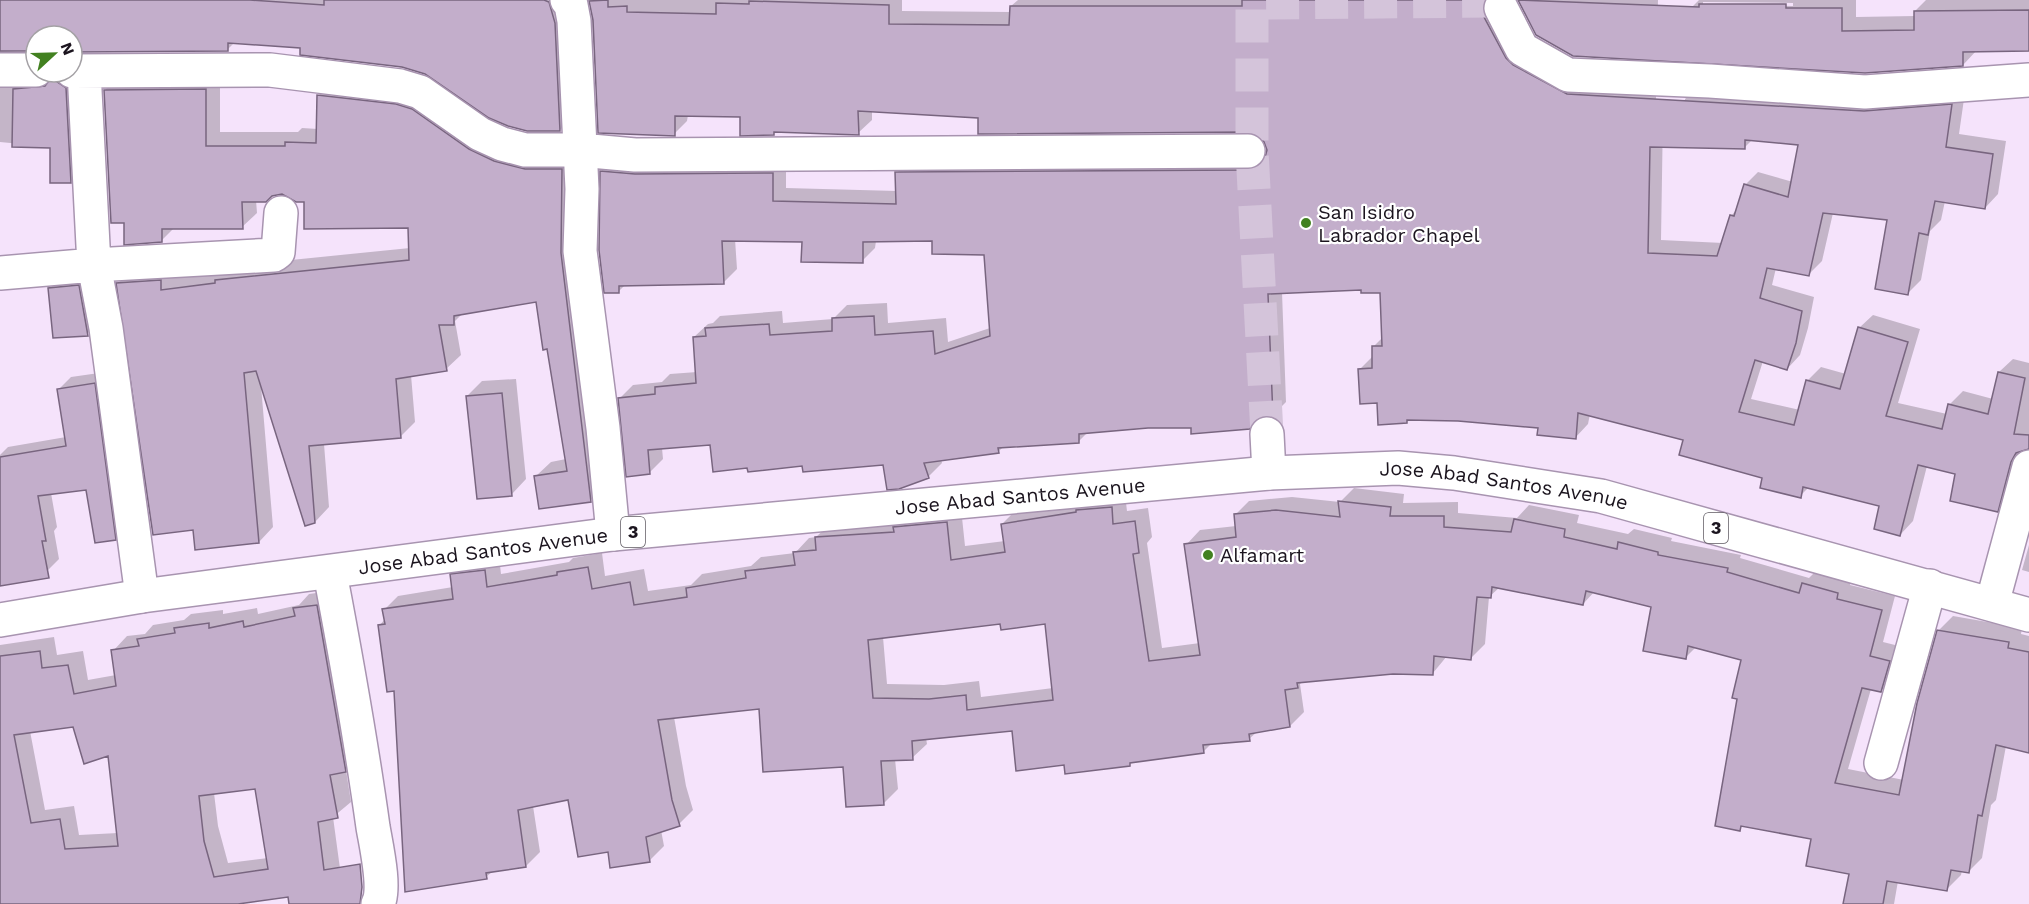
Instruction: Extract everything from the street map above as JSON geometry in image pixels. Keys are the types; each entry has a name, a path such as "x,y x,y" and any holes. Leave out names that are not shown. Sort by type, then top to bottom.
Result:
{"main road":[{"path":"567,0 571,5 574,21 580,150 580,251 603,428 613,534"},
{"path":"1502,8 1522,49 1568,75 1710,81 1865,92 2029,80"},
{"path":"0,70 24,70"},
{"path":"84,71 270,70 390,85 420,92 480,134 502,144 525,150 580,150 635,155 1248,151"},
{"path":"79,84 94,265 106,328 142,596"},
{"path":"0,273 94,265 274,255 278,252 281,213"},
{"path":"1267,434 1269,473"},
{"path":"1992,604 2029,467"},
{"name":"Jose Abad Santos Avenue","path":"0,620 142,596 613,534 1269,473 1398,468 1601,496 2029,615"},
{"path":"330,573 357,710 379,871 381,899 378,904"},
{"path":"1881,763 1930,586"}],"building":[{"path":"0,0 250,0 324,5 324,0 544,0 549,2 555,23 560,131 527,131 489,118 425,74 402,67 300,55 300,48 228,43 228,51 84,52 84,24 24,24 24,51 0,51"},
{"path":"608,0 608,7 627,6 627,12 716,14 716,3 749,4 749,1 889,5 889,24 1009,25 1010,6 1242,6 1242,0 1484,0 1484,17 1506,58 1513,65 1567,94 1864,111 1952,104 1946,147 1993,154 1985,209 1935,201 1928,235 1919,233 1908,295 1875,289 1887,220 1823,213 1809,276 1767,268 1760,298 1802,311 1796,343 1787,370 1755,360 1739,412 1794,425 1806,380 1840,389 1858,327 1908,342 1886,416 1942,429 1948,404 1988,414 1998,372 2025,378 2014,434 2029,435 2029,449 2016,453 2011,462 1998,512 1950,501 1955,474 1918,465 1900,536 1874,529 1879,506 1803,487 1801,498 1760,488 1762,478 1679,455 1683,440 1578,413 1576,439 1537,435 1538,428 1458,421 1407,420 1407,423 1378,425 1377,403 1360,404 1358,369 1372,368 1372,346 1382,346 1380,293 1361,293 1361,290 1268,294 1273,417 1257,418 1250,429 1191,434 1191,428 1148,428 1079,434 1079,443 998,448 999,453 924,463 929,478 899,489 887,490 883,465 803,472 802,466 748,472 747,468 713,472 710,445 648,450 650,474 626,477 618,398 655,394 655,387 696,383 693,337 706,336 705,328 769,324 770,335 832,331 832,318 874,316 875,335 933,331 935,354 990,336 984,255 932,254 932,241 863,242 863,263 801,262 802,242 722,241 724,284 619,286 619,293 604,293 599,250 600,171 635,174 773,173 773,201 896,204 895,172 1248,170 1264,161 1267,150 1258,135 1248,132 978,134 978,118 858,111 859,135 774,132 774,135 740,136 740,117 675,116 675,136 598,133 593,20 589,1","holes":["1745,140 1798,145 1788,197 1744,184 1734,216 1730,215 1717,256 1648,253 1650,147 1745,149"]},
{"path":"1518,0 1699,7 1699,4 1786,4 1786,8 1842,8 1842,31 1914,30 1914,11 2029,10 2029,51 1963,52 1963,66 1865,73 1573,56 1536,35"},
{"path":"60,84 66,88 71,183 50,183 50,148 12,147 13,89"},
{"path":"206,89 206,146 285,146 285,142 316,143 317,95 396,104 412,109 469,149 494,161 525,169 562,169 561,253 591,502 539,509 534,476 567,471 547,349 543,350 536,302 454,316 454,325 439,325 447,371 396,379 401,438 309,446 315,523 305,526 256,371 244,373 259,543 195,550 193,530 153,535 116,283 161,280 161,290 215,283 215,280 409,260 408,228 304,229 304,202 296,202 282,194 272,196 266,202 242,202 243,229 162,229 162,242 124,245 124,223 111,223 104,90"},
{"path":"79,285 88,336 53,338 48,288"},
{"path":"95,383 116,540 95,543 86,490 38,496 46,541 42,541 49,578 0,586 0,457 66,446 57,389"},
{"path":"502,393 512,496 477,499 466,396"},
{"path":"1338,501 1391,507 1390,516 1444,516 1444,527 1511,532 1514,519 1565,529 1564,537 1617,549 1618,542 1658,552 1658,555 1728,568 1727,572 1799,593 1802,583 1838,593 1837,599 1882,610 1870,656 1890,661 1881,692 1862,688 1835,783 1899,795 1917,703 1937,630 2009,642 2008,648 2029,652 2029,753 1996,745 1982,816 1978,815 1969,873 1951,870 1947,891 1887,881 1883,904 1843,904 1849,874 1806,866 1811,839 1741,826 1740,831 1715,826 1737,699 1732,698 1741,660 1688,646 1686,659 1643,651 1651,607 1586,591 1583,605 1492,587 1491,598 1477,597 1471,660 1434,656 1433,675 1393,674 1297,683 1298,688 1285,690 1290,727 1249,734 1250,741 1203,745 1204,753 1130,763 1130,766 1065,774 1064,765 1016,771 1012,731 912,741 913,760 881,761 884,805 846,807 843,767 763,772 759,709 658,720 672,800 680,826 646,837 650,862 610,868 608,852 578,857 568,800 518,810 526,867 486,873 487,879 405,892 394,691 387,692 378,625 385,624 382,609 453,599 450,574 485,570 487,587 557,575 557,572 588,567 592,589 630,582 634,605 687,597 686,588 746,578 745,571 795,565 793,552 816,550 815,537 894,532 893,527 947,522 951,560 1005,552 1001,524 1076,512 1076,510 1112,507 1113,524 1135,521 1139,553 1133,554 1149,661 1200,655 1184,544 1236,537 1234,514 1276,510 1340,517","holes":["1000,624 1001,630 1045,624 1053,700 967,710 966,695 929,699 873,698 868,640"]},
{"path":"317,605 346,772 330,775 338,818 318,822 324,870 360,864 362,887 360,904 289,904 288,897 238,904 0,904 0,656 40,651 42,668 68,665 74,694 116,686 111,650 139,646 137,639 175,633 174,628 209,623 209,628 243,621 244,627 295,616 293,608","holes":["73,727 84,764 108,756 118,846 65,849 60,819 31,823 14,735","255,789 268,869 214,877 204,841 199,796"]}],"tunnel":[{"path":"1267,434 1252,151 1252,9 1263,3 1498,1"}],"place":[{"name":"San Isidro Labrador Chapel","path":"1306,223"},
{"name":"Alfamart","path":"1208,555"}]}
